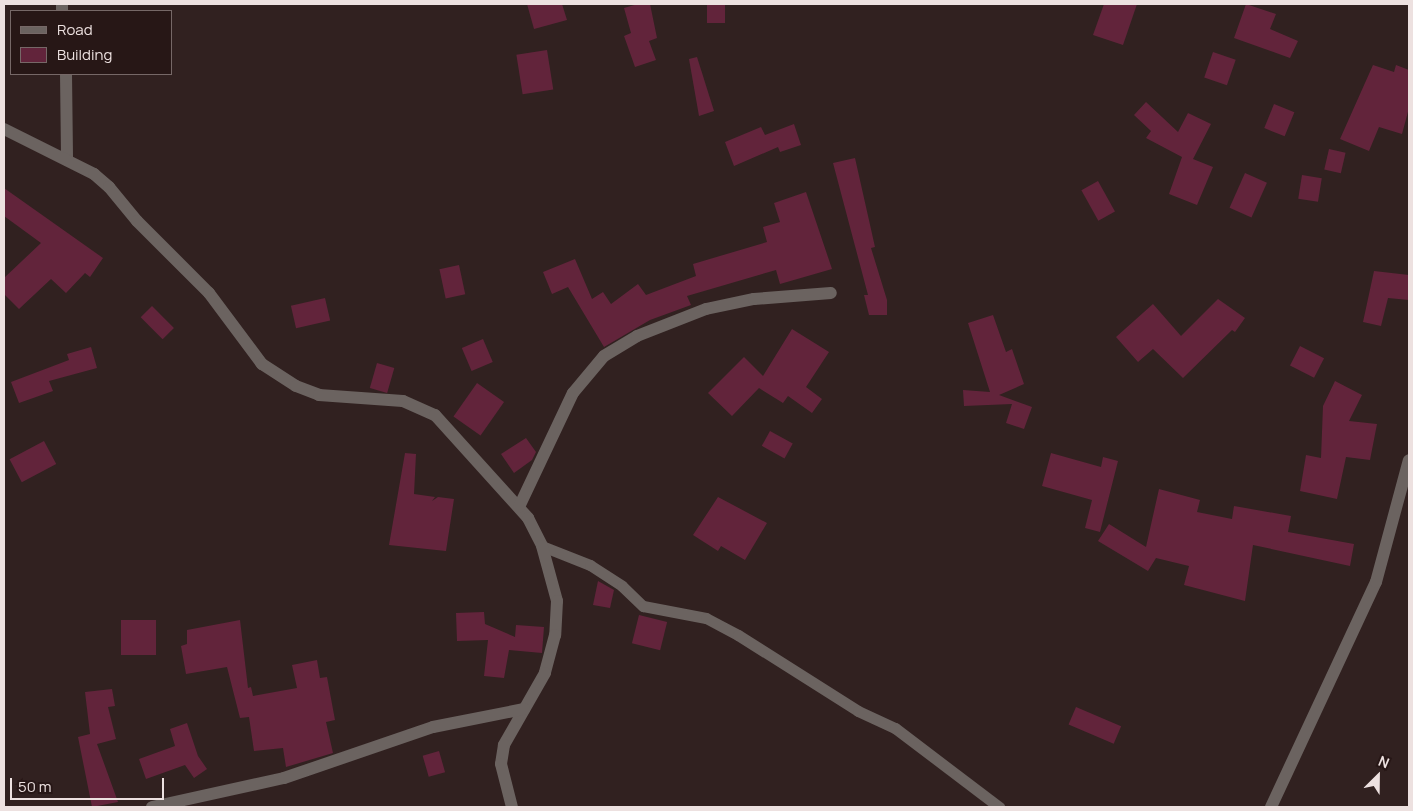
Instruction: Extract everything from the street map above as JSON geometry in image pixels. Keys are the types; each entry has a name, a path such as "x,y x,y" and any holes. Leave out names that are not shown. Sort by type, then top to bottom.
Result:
{"street":[{"path":"66,75 67,160"},
{"path":"4,129 67,160 109,187 136,221 209,293 262,364 296,386 319,395 419,406 435,415 518,507 542,546 557,601 555,635 545,673 504,746 501,764 512,807"},
{"path":"518,507 573,393 604,356 637,336 706,309 754,298 831,292"},
{"path":"1271,807 1376,582 1409,460"},
{"path":"152,807 284,778 433,727 524,709"}],"lane":[{"path":"542,546 590,565 622,586 643,606 706,618 738,635 858,710 895,728 999,807"}],"building":[{"path":"527,4 562,4 567,20 534,29"},
{"path":"638,4 650,4 657,38 649,41 656,60 635,67 624,36 631,33 624,8"},
{"path":"707,4 725,4 725,23 707,23"},
{"path":"1104,4 1137,4 1123,45 1093,35"},
{"path":"1246,4 1276,14 1270,29 1298,41 1290,58 1234,38"},
{"path":"547,50 553,90 523,94 516,55"},
{"path":"1213,52 1236,60 1227,85 1204,78"},
{"path":"697,57 714,111 699,116 689,59"},
{"path":"1373,65 1394,72 1396,65 1409,70 1409,108 1402,134 1379,127 1369,151 1340,139"},
{"path":"1146,102 1178,132 1188,113 1211,124 1193,159 1213,167 1197,205 1169,194 1182,157 1146,138 1151,131 1134,115"},
{"path":"1274,104 1294,112 1285,136 1264,128"},
{"path":"794,124 801,145 780,152 778,147 734,166 725,142 761,127 765,135"},
{"path":"1329,149 1346,153 1341,173 1324,169"},
{"path":"855,158 875,247 871,248 887,300 887,315 869,315 864,295 868,295 833,163"},
{"path":"1245,173 1267,183 1251,217 1230,208"},
{"path":"1302,175 1322,178 1318,202 1298,199"},
{"path":"1098,181 1115,212 1098,221 1081,190"},
{"path":"4,188 103,258 90,277 85,273 66,293 51,279 19,309 4,294 4,278 41,243 4,216"},
{"path":"806,192 832,269 780,284 776,270 687,296 691,305 650,320 604,347 568,287 552,294 543,272 575,259 592,299 603,292 611,304 638,284 646,295 696,276 693,264 767,242 763,227 780,222 774,203"},
{"path":"459,265 465,294 446,299 439,269"},
{"path":"1374,271 1409,275 1409,300 1388,298 1381,326 1363,322"},
{"path":"325,298 330,320 296,328 291,306"},
{"path":"1218,299 1245,318 1235,332 1232,330 1183,378 1153,349 1138,362 1116,337 1153,304 1181,336"},
{"path":"152,306 174,328 163,339 141,317"},
{"path":"993,315 1006,352 1012,349 1024,384 999,395 1032,407 1024,429 1006,423 1012,404 964,406 963,390 990,392 968,323"},
{"path":"792,329 829,352 806,387 822,399 812,413 788,396 783,403 759,388 732,416 708,393 744,357 763,376"},
{"path":"483,339 493,362 472,371 462,348"},
{"path":"1300,346 1324,358 1314,378 1290,366"},
{"path":"91,347 97,368 49,381 53,391 19,403 11,382 69,360 67,354"},
{"path":"377,363 394,368 387,393 370,388"},
{"path":"1335,381 1362,395 1349,421 1377,424 1370,460 1346,457 1337,499 1300,491 1306,455 1321,458 1323,406"},
{"path":"477,383 504,402 481,436 453,417"},
{"path":"770,431 793,444 784,458 762,446"},
{"path":"526,438 536,452 532,460 514,473 501,454"},
{"path":"44,441 56,464 22,482 10,459"},
{"path":"405,453 416,454 414,494 435,497 432,501 438,497 454,499 446,551 389,545"},
{"path":"1051,453 1101,467 1103,457 1118,461 1100,532 1085,528 1092,500 1042,486"},
{"path":"1159,489 1200,500 1197,512 1232,519 1234,506 1291,516 1288,532 1354,544 1350,566 1253,545 1245,601 1184,585 1189,566 1156,558 1148,571 1098,541 1109,524 1146,547"},
{"path":"718,497 767,523 745,560 721,546 718,551 693,535"},
{"path":"598,581 614,590 610,608 593,605"},
{"path":"484,612 485,624 515,637 516,625 544,627 542,653 509,650 504,678 484,676 488,640 457,641 456,613"},
{"path":"639,615 667,622 660,650 632,643"},
{"path":"121,620 156,620 156,655 121,655"},
{"path":"240,620 248,688 251,687 253,696 297,688 292,665 317,660 320,678 327,677 335,720 326,722 333,753 286,767 283,748 254,751 249,717 240,718 227,667 186,674 181,646 187,644 187,630"},
{"path":"112,689 115,706 108,707 116,739 97,744 118,802 92,807 78,737 90,734 85,692"},
{"path":"1076,707 1121,726 1114,744 1069,724"},
{"path":"187,723 198,756 207,769 194,778 185,765 146,779 139,759 175,746 170,729"},
{"path":"439,751 445,772 429,777 423,756"}]}
